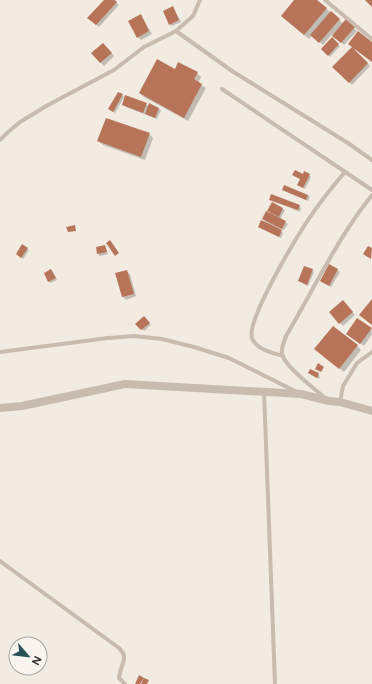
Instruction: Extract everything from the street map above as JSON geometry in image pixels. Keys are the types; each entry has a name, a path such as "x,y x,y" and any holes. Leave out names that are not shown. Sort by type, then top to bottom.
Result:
{"street":[{"path":"0,408 22,406 126,384 301,394 329,401 340,402 372,411"}],"lane":[{"path":"0,140 20,122 48,105 114,70 144,47 176,31 193,16 200,0"},
{"path":"325,0 372,39"},
{"path":"176,31 232,71 348,143 372,160"},
{"path":"222,88 372,190"},
{"path":"329,401 291,368 282,356 257,345 252,339 251,333 252,325 266,293 296,240 307,222 345,172"},
{"path":"282,356 282,347 286,336 340,243 372,195"},
{"path":"0,352 108,338 134,336 162,338 229,358 301,394"},
{"path":"340,402 343,386 357,363 372,352"},
{"path":"264,391 275,684"},
{"path":"0,561 119,648 124,653 124,659 119,678 125,684"}],"building":[{"path":"104,0 115,0 117,2 96,25 87,18"},
{"path":"294,0 317,0 327,8 304,35 281,16"},
{"path":"365,0 372,0 372,7"},
{"path":"173,6 179,20 169,25 163,11"},
{"path":"331,11 340,19 319,43 310,35"},
{"path":"141,14 149,31 137,38 128,21"},
{"path":"346,19 355,27 341,43 332,36"},
{"path":"358,31 372,42 372,62 348,44"},
{"path":"332,37 339,44 328,56 321,49"},
{"path":"103,43 112,53 100,63 91,53"},
{"path":"352,47 368,63 349,83 332,67"},
{"path":"157,59 175,69 178,62 198,72 194,79 202,84 184,118 139,93"},
{"path":"118,92 123,94 113,112 108,109"},
{"path":"125,95 147,103 143,113 122,105"},
{"path":"149,103 159,108 155,118 145,114"},
{"path":"106,118 150,133 141,157 97,141"},
{"path":"295,170 303,174 304,171 310,174 303,188 297,185 300,179 292,175"},
{"path":"284,185 308,195 306,200 282,190"},
{"path":"271,194 300,205 298,210 269,200"},
{"path":"272,202 283,208 279,217 267,211"},
{"path":"266,211 286,221 282,229 262,219"},
{"path":"261,220 282,230 279,237 258,227"},
{"path":"75,225 76,231 68,232 66,227"},
{"path":"110,240 119,253 115,256 106,243"},
{"path":"22,244 28,248 21,258 16,254"},
{"path":"105,245 107,252 97,254 96,247"},
{"path":"368,246 372,248 371,259 363,254"},
{"path":"329,264 338,269 329,286 320,281"},
{"path":"304,266 313,269 307,285 298,281"},
{"path":"51,269 56,278 48,282 44,273"},
{"path":"127,270 134,294 122,297 115,273"},
{"path":"372,299 372,325 359,315"},
{"path":"343,300 353,312 339,324 329,312"},
{"path":"144,316 150,323 141,330 135,324"},
{"path":"357,318 372,328 360,344 346,334"},
{"path":"333,326 358,345 339,369 314,349"},
{"path":"318,363 324,367 321,372 315,369"},
{"path":"310,369 319,373 317,378 308,373"},
{"path":"139,675 144,678 140,684 135,684"},
{"path":"144,678 149,680 147,684 141,684"}]}
